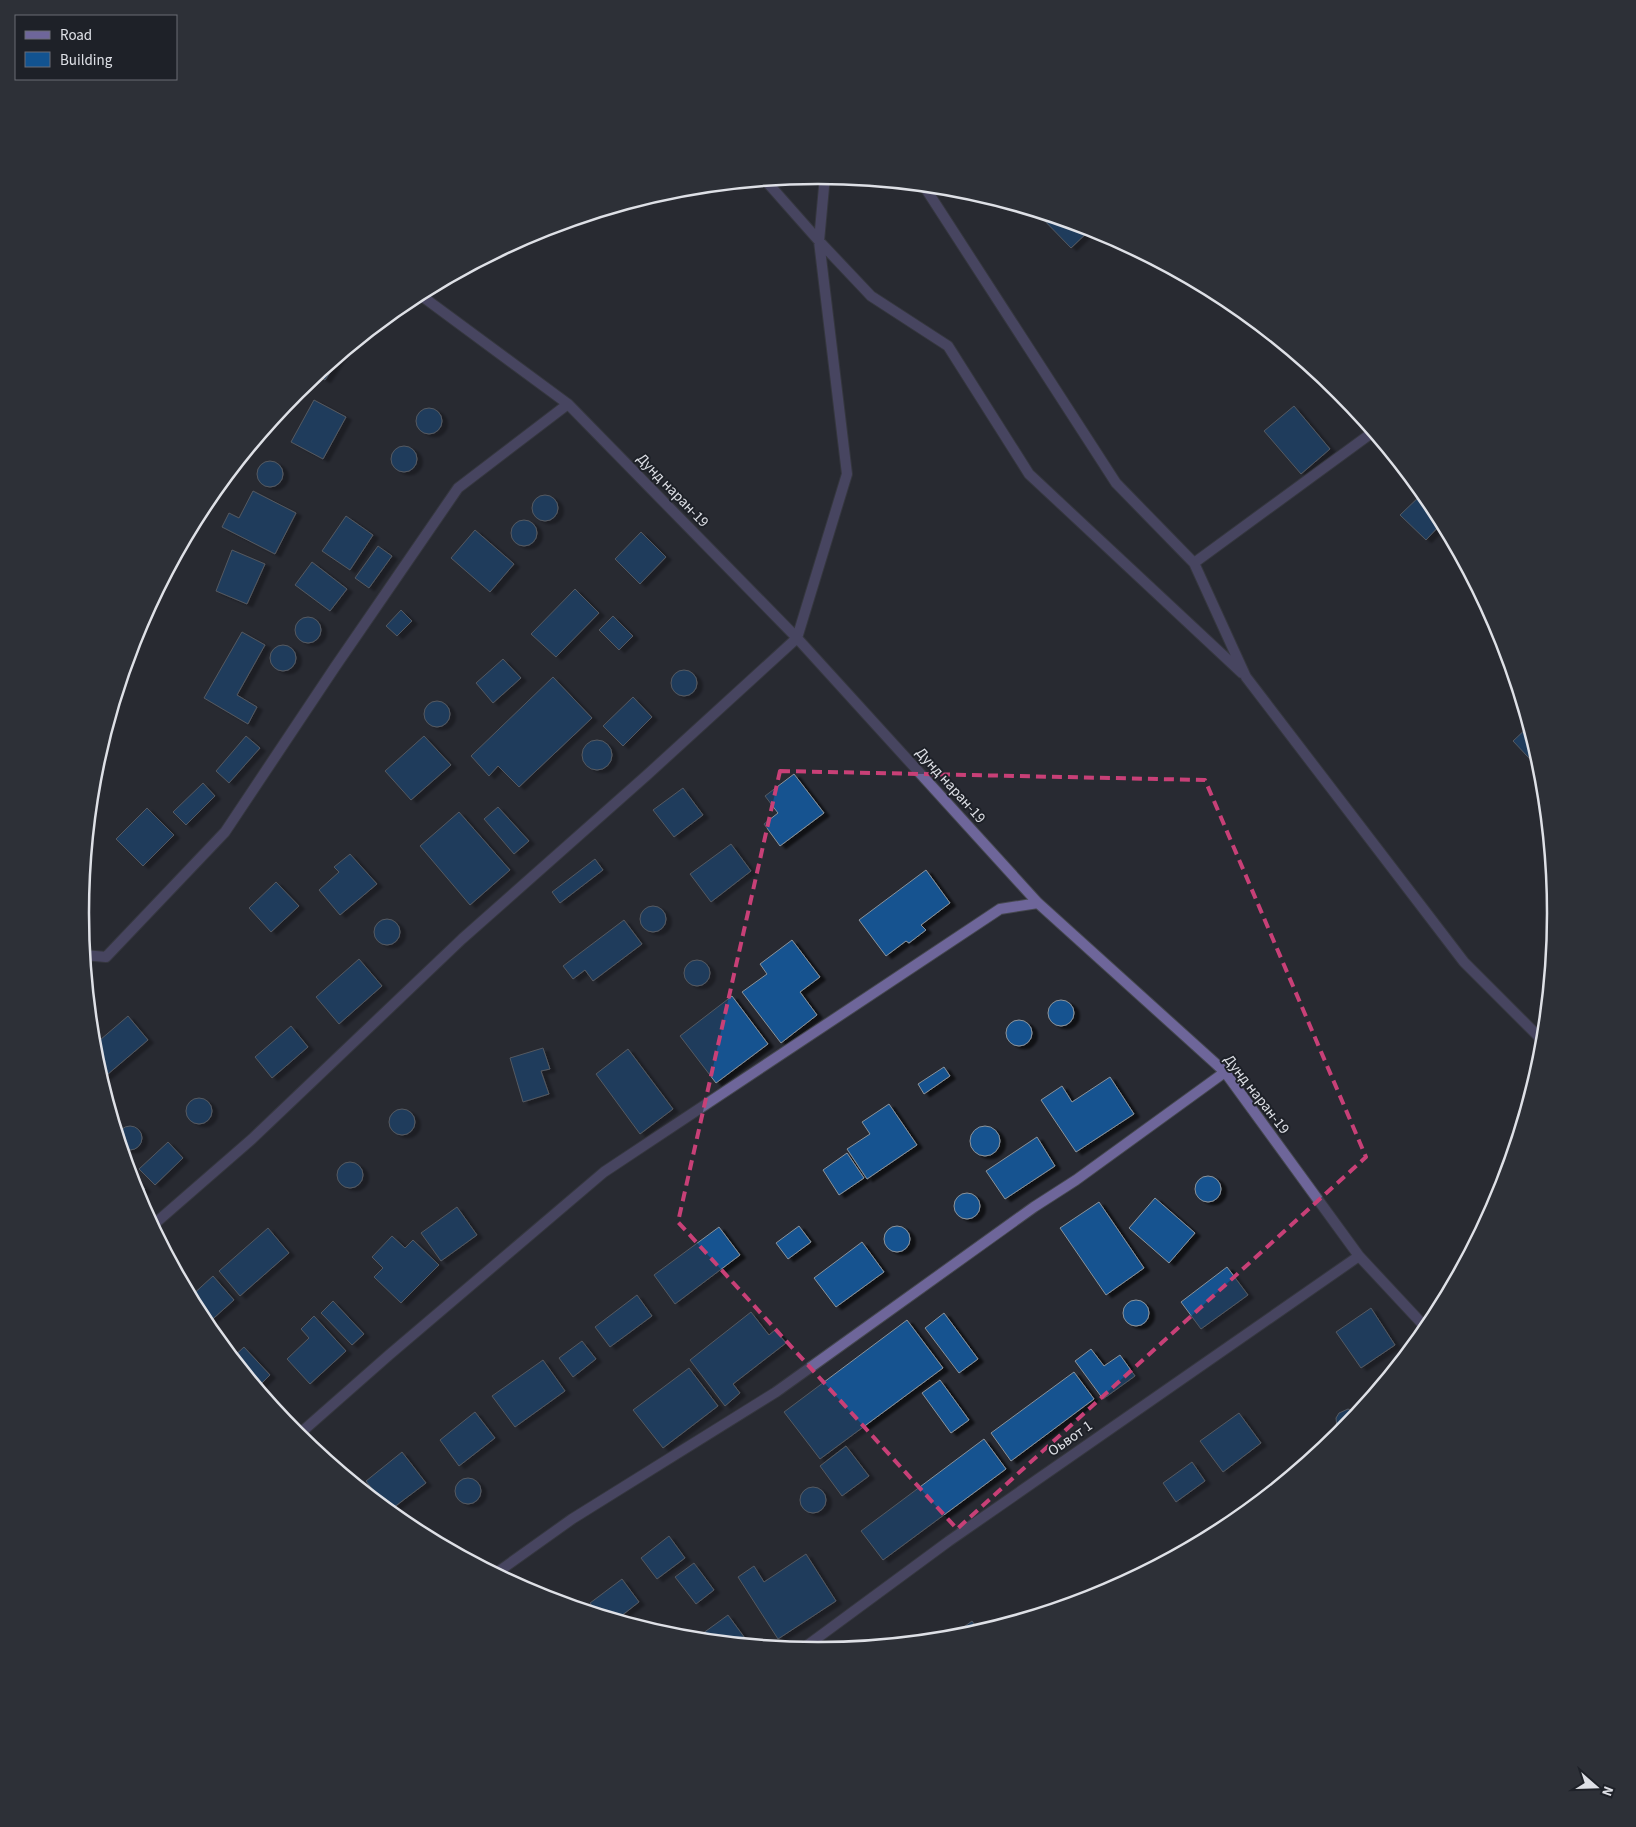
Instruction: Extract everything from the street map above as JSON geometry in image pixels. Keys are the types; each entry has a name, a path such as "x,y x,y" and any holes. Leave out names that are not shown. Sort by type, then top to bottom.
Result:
{"street":[{"path":"157,1221 252,1139 462,939 647,775 797,638 847,474 819,241 824,184"},
{"path":"770,186 871,296 948,346 1029,474 1246,677 1464,962 1537,1035"},
{"path":"928,193 1116,483 1194,563 1246,677"},
{"name":"Дунд наран-19","path":"426,299 568,404 797,638 1038,903 1225,1072 1359,1256 1421,1323"},
{"path":"90,956 106,957 225,832 458,488 568,404"},
{"path":"1194,563 1368,436"},
{"path":"303,1430 604,1172 1000,909 1038,903"},
{"path":"501,1571 572,1519 776,1392 1225,1072"},
{"name":"Оьвот 1","path":"812,1643 949,1541 1359,1256"}],"highlighted area":[{"path":"780,771 1205,780 1366,1157 957,1529 678,1222"}],"building":[{"path":"1044,221 1084,235 1071,248"},
{"path":"331,370 325,380 323,379"},
{"path":"314,400 346,417 323,459 291,442"},
{"path":"1294,406 1330,449 1301,474 1264,431"},
{"path":"429,408 438,412 442,421 438,430 429,434 420,430 416,421 420,412"},
{"path":"404,446 413,450 417,459 413,468 404,472 395,468 391,459 395,450"},
{"path":"270,461 279,465 283,474 279,483 270,487 261,483 257,474 261,465"},
{"path":"253,491 296,513 275,554 222,527 229,513 239,518"},
{"path":"545,495 554,499 558,508 554,517 545,521 536,517 532,508 536,499"},
{"path":"1417,498 1437,528 1426,540 1400,515"},
{"path":"346,516 373,535 350,570 322,551"},
{"path":"524,520 533,524 537,533 533,542 524,546 515,542 511,533 515,524"},
{"path":"475,530 514,564 490,592 451,558"},
{"path":"641,532 666,557 640,584 615,559"},
{"path":"378,546 392,556 369,588 355,578"},
{"path":"232,550 265,564 247,604 216,591"},
{"path":"312,562 347,589 330,611 295,585"},
{"path":"575,589 599,613 556,657 531,634"},
{"path":"401,610 412,621 397,636 386,626"},
{"path":"613,616 633,636 619,650 599,630"},
{"path":"308,617 317,621 321,630 317,639 308,643 299,639 295,630 299,621"},
{"path":"242,632 265,645 237,695 257,707 248,724 204,698"},
{"path":"283,645 292,649 296,658 292,667 283,671 274,667 270,658 274,649"},
{"path":"503,659 521,678 493,703 476,683"},
{"path":"684,670 693,674 697,683 693,692 684,696 675,692 671,683 675,674"},
{"path":"553,677 592,718 519,787 498,766 489,776 471,756"},
{"path":"633,697 652,717 623,746 603,726"},
{"path":"437,701 446,705 450,714 446,723 437,727 428,723 424,714 428,705"},
{"path":"1523,731 1530,759 1513,741"},
{"path":"246,736 260,748 229,783 216,771"},
{"path":"424,736 451,765 411,800 385,771"},
{"path":"597,740 603,741 611,749 611,761 603,769 597,770 591,769 583,761 582,755 583,749 591,741"},
{"path":"794,774 824,813 780,846 764,824 778,813 765,796"},
{"path":"203,783 215,796 186,825 173,812"},
{"path":"683,788 703,815 674,837 653,810"},
{"path":"498,807 529,841 514,854 484,819"},
{"path":"147,808 174,835 143,866 116,839"},
{"path":"459,812 510,870 470,905 420,846"},
{"path":"731,844 751,871 711,902 690,874"},
{"path":"350,854 377,884 340,915 319,890 339,872 334,867"},
{"path":"595,859 603,870 560,903 552,892"},
{"path":"926,870 950,903 921,925 926,930 909,943 906,941 886,956 859,920"},
{"path":"276,882 299,906 271,932 249,908"},
{"path":"653,906 662,910 666,919 662,928 653,932 644,928 640,919 644,910"},
{"path":"387,919 396,923 400,932 396,941 387,945 378,941 374,932 378,923"},
{"path":"624,920 642,944 593,981 585,970 573,979 563,966"},
{"path":"792,940 820,977 800,992 817,1015 781,1043 742,992 767,974 760,964"},
{"path":"359,959 382,986 339,1024 316,997"},
{"path":"697,960 706,964 710,973 706,982 697,986 688,982 684,973 688,964"},
{"path":"732,996 768,1044 716,1083 680,1036"},
{"path":"1061,1000 1070,1004 1074,1013 1070,1022 1061,1026 1052,1022 1048,1013 1052,1004"},
{"path":"128,1016 148,1040 107,1075 100,1040"},
{"path":"1019,1020 1028,1024 1032,1033 1028,1042 1019,1046 1010,1042 1006,1033 1010,1024"},
{"path":"291,1026 308,1047 272,1078 255,1057"},
{"path":"543,1048 550,1069 541,1071 549,1094 523,1102 510,1058"},
{"path":"628,1049 673,1109 640,1134 596,1074"},
{"path":"944,1067 950,1076 924,1094 918,1084"},
{"path":"1110,1077 1134,1114 1076,1152 1041,1100 1062,1086 1072,1102"},
{"path":"199,1098 208,1102 212,1111 208,1120 199,1124 190,1120 186,1111 190,1102"},
{"path":"889,1104 917,1145 867,1179 847,1149 870,1134 862,1122"},
{"path":"402,1109 411,1113 415,1122 411,1131 402,1135 393,1131 389,1122 393,1113"},
{"path":"125,1126 135,1126 142,1133 142,1143 139,1147 135,1150 128,1150 122,1129"},
{"path":"985,1126 991,1127 999,1135 999,1147 991,1155 985,1156 979,1155 971,1147 970,1141 971,1135 979,1127"},
{"path":"1037,1137 1055,1166 1005,1199 986,1171"},
{"path":"168,1142 183,1158 155,1185 139,1169"},
{"path":"847,1153 864,1178 839,1195 823,1170"},
{"path":"350,1162 359,1166 363,1175 359,1184 350,1188 341,1184 337,1175 341,1166"},
{"path":"1208,1176 1217,1180 1221,1189 1217,1198 1208,1202 1199,1198 1195,1189 1199,1180"},
{"path":"967,1193 976,1197 980,1206 976,1215 967,1219 958,1215 954,1206 958,1197"},
{"path":"1155,1198 1195,1233 1169,1263 1129,1228"},
{"path":"1099,1202 1144,1268 1106,1295 1060,1228"},
{"path":"457,1207 477,1235 441,1261 421,1233"},
{"path":"799,1226 811,1242 788,1259 776,1243"},
{"path":"897,1226 906,1230 910,1239 906,1248 897,1252 888,1248 884,1239 888,1230"},
{"path":"719,1227 740,1255 675,1304 654,1275"},
{"path":"268,1228 289,1253 240,1296 219,1271"},
{"path":"392,1236 405,1248 413,1240 439,1265 401,1303 374,1277 383,1268 372,1257"},
{"path":"862,1242 884,1272 836,1307 814,1278"},
{"path":"1227,1267 1248,1295 1201,1329 1181,1302"},
{"path":"213,1276 234,1300 212,1319 195,1292"},
{"path":"637,1295 652,1316 610,1347 595,1327"},
{"path":"1136,1300 1145,1304 1149,1313 1145,1322 1136,1326 1127,1322 1123,1313 1127,1304"},
{"path":"333,1301 364,1334 352,1345 321,1313"},
{"path":"1371,1308 1395,1345 1361,1368 1336,1332"},
{"path":"751,1312 769,1335 775,1330 786,1343 733,1384 740,1393 725,1406 690,1360"},
{"path":"944,1313 978,1359 959,1373 925,1328"},
{"path":"314,1316 346,1351 310,1384 287,1359 309,1338 301,1329"},
{"path":"907,1320 943,1368 820,1459 784,1412"},
{"path":"582,1341 596,1359 573,1377 559,1358"},
{"path":"244,1347 270,1375 261,1384 237,1354"},
{"path":"1091,1349 1104,1366 1120,1355 1135,1376 1103,1399 1075,1361"},
{"path":"543,1360 565,1391 515,1427 492,1396"},
{"path":"689,1368 718,1406 663,1448 633,1410"},
{"path":"1074,1372 1094,1399 1011,1461 991,1433"},
{"path":"940,1380 969,1420 951,1433 922,1393"},
{"path":"1348,1409 1351,1410 1337,1426 1336,1418 1339,1413"},
{"path":"475,1412 495,1438 459,1466 440,1440"},
{"path":"1239,1413 1261,1443 1223,1472 1200,1441"},
{"path":"984,1439 1006,1469 883,1560 861,1531"},
{"path":"846,1446 869,1476 842,1496 820,1466"},
{"path":"402,1452 426,1483 395,1507 375,1493 366,1481"},
{"path":"1192,1462 1205,1481 1176,1502 1163,1483"},
{"path":"468,1478 477,1482 481,1491 477,1500 468,1504 459,1500 455,1491 459,1482"},
{"path":"813,1487 822,1491 826,1500 822,1509 813,1513 804,1509 800,1500 804,1491"},
{"path":"669,1536 685,1558 657,1579 641,1558"},
{"path":"806,1554 836,1601 778,1639 738,1577 754,1566 764,1582"},
{"path":"694,1563 714,1590 696,1604 675,1577"},
{"path":"622,1579 639,1602 622,1616 593,1607 590,1603"},
{"path":"728,1615 746,1639 723,1637 703,1634"},
{"path":"972,1621 975,1625 961,1629"}]}
